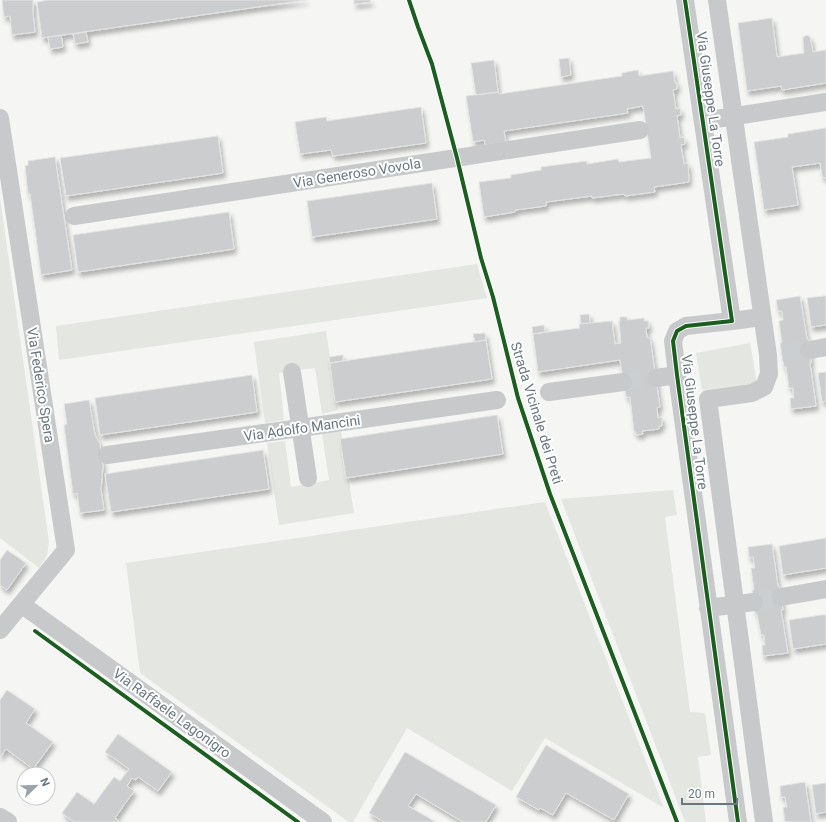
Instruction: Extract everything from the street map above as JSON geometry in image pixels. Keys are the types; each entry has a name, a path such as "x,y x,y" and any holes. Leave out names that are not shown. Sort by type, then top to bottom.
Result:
{"street":[{"name":"Via Giuseppe La Torre","path":"685,0 732,320 686,326 677,331 673,341 680,403 738,822"},
{"name":"Via Giuseppe La Torre","path":"717,0 762,317 775,354 764,387 752,393 708,399 764,822"},
{"path":"703,121 826,102"},
{"name":"Via Federico Spera","path":"0,118 66,550 0,630"},
{"name":"Via Generoso Vovola","path":"74,216 640,130"},
{"path":"732,320 762,317"},
{"path":"292,372 308,478"},
{"path":"656,378 677,375"},
{"path":"549,392 623,382"},
{"path":"680,403 708,399"},
{"name":"Via Adolfo Mancini","path":"107,455 497,400"},
{"path":"781,598 826,589"},
{"path":"708,608 754,602"},
{"name":"Via Raffaele Lagonigro","path":"21,604 322,822"},
{"path":"0,817 8,822"}],"shaded area":[{"path":"0,198 49,542 47,556 39,568 0,538"},
{"path":"477,264 487,298 59,360 56,326"},
{"path":"326,331 338,410 322,414 315,368 279,373 284,420 265,423 254,342"},
{"path":"750,343 757,383 702,390 696,353"},
{"path":"341,431 354,513 279,525 267,443 285,441 291,487 329,480 322,434"},
{"path":"673,490 677,515 665,517 690,712 705,713 711,755 698,757 706,822 685,822 561,499"},
{"path":"545,502 664,808 545,738 512,791 407,728 353,822 349,822 140,673 126,563"}],"building":[{"path":"2,0 33,0 35,32 12,35 10,16 4,17"},
{"path":"48,0 306,0 42,38 37,2"},
{"path":"354,0 370,0 371,2 354,4"},
{"path":"772,18 777,57 804,53 803,37 807,35 810,37 813,52 826,50 826,83 782,90 781,86 747,91 738,23"},
{"path":"86,32 88,42 75,44 73,34"},
{"path":"61,35 63,47 50,49 48,37"},
{"path":"569,58 571,75 561,77 559,59"},
{"path":"494,60 498,92 476,95 471,63"},
{"path":"638,70 639,76 673,71 675,83 677,83 677,89 673,90 676,109 680,108 681,115 677,116 680,138 684,137 685,144 681,145 684,164 688,163 689,182 654,187 655,192 625,196 624,194 592,198 592,196 546,202 546,206 515,210 515,212 484,217 479,182 511,178 511,175 541,170 541,167 587,161 587,164 618,159 619,162 651,158 643,106 627,109 628,113 504,131 506,142 485,145 484,140 473,142 466,96 498,92 499,94 622,76 622,73"},
{"path":"421,107 426,143 333,156 331,150 300,154 295,122 326,117 327,121"},
{"path":"826,128 826,178 822,176 820,163 792,167 798,205 764,210 754,142 788,137 788,134"},
{"path":"218,136 223,173 66,196 60,158"},
{"path":"55,157 72,270 41,275 25,166 28,165 28,161"},
{"path":"432,183 437,219 312,237 307,201"},
{"path":"229,212 234,249 78,272 73,235"},
{"path":"800,296 807,339 809,341 810,363 816,406 791,409 790,398 794,398 793,388 789,388 786,367 784,367 780,343 782,343 779,321 783,320 782,311 778,311 776,300"},
{"path":"826,296 826,325 811,327 807,298"},
{"path":"589,314 590,323 581,324 580,315"},
{"path":"620,317 627,317 627,320 644,318 644,321 648,321 649,328 646,328 647,338 650,338 660,407 657,408 658,418 662,417 662,426 659,426 659,429 642,431 643,434 636,435 636,432 634,432 630,397 626,397 620,360 538,372 533,334 580,328 579,324 612,321 615,344 621,343"},
{"path":"544,325 545,332 533,334 532,327"},
{"path":"485,333 486,340 475,342 473,334"},
{"path":"486,340 492,379 335,402 330,363"},
{"path":"343,355 343,361 330,363 329,357"},
{"path":"826,372 826,401 822,402 818,373"},
{"path":"252,375 257,412 100,435 95,398"},
{"path":"89,400 95,435 100,444 103,467 101,490 104,510 80,513 77,493 73,494 64,425 67,424 64,404"},
{"path":"497,415 503,454 346,478 340,439"},
{"path":"263,450 269,489 111,512 105,474"},
{"path":"826,538 826,568 783,575 779,546"},
{"path":"772,544 783,610 781,610 788,653 763,656 762,645 765,645 764,635 761,635 757,614 755,612 752,590 754,590 751,568 755,568 753,557 749,558 748,547"},
{"path":"7,550 26,563 7,590 0,585 0,560"},
{"path":"826,615 826,644 793,649 789,620"},
{"path":"7,690 35,709 26,723 53,742 35,766 29,766 6,749 0,757 0,700"},
{"path":"118,734 172,772 158,791 138,777 136,780 132,778 127,786 134,791 115,818 120,822 74,822 62,813 77,792 94,804 114,777 120,781 129,769 105,752"},
{"path":"546,745 629,794 614,820 566,793 553,815 540,808 539,810 516,797"},
{"path":"405,752 496,805 486,822 463,822 416,794 408,806 436,822 384,822 369,813"},
{"path":"805,782 811,822 785,822 783,807 787,807 785,797 781,797 780,786"},
{"path":"826,783 826,812 816,814 812,785"}],"tunnel":[{"path":"782,353 809,350"},
{"path":"623,382 656,378"},
{"path":"754,602 781,597"}],"cycle path":[{"name":"Strada Vicinale dei Preti","path":"409,0 432,64 518,398 550,494 677,822"},
{"path":"685,0 732,321 686,326 677,331 673,341 738,822"},
{"path":"35,631 298,822"}]}
